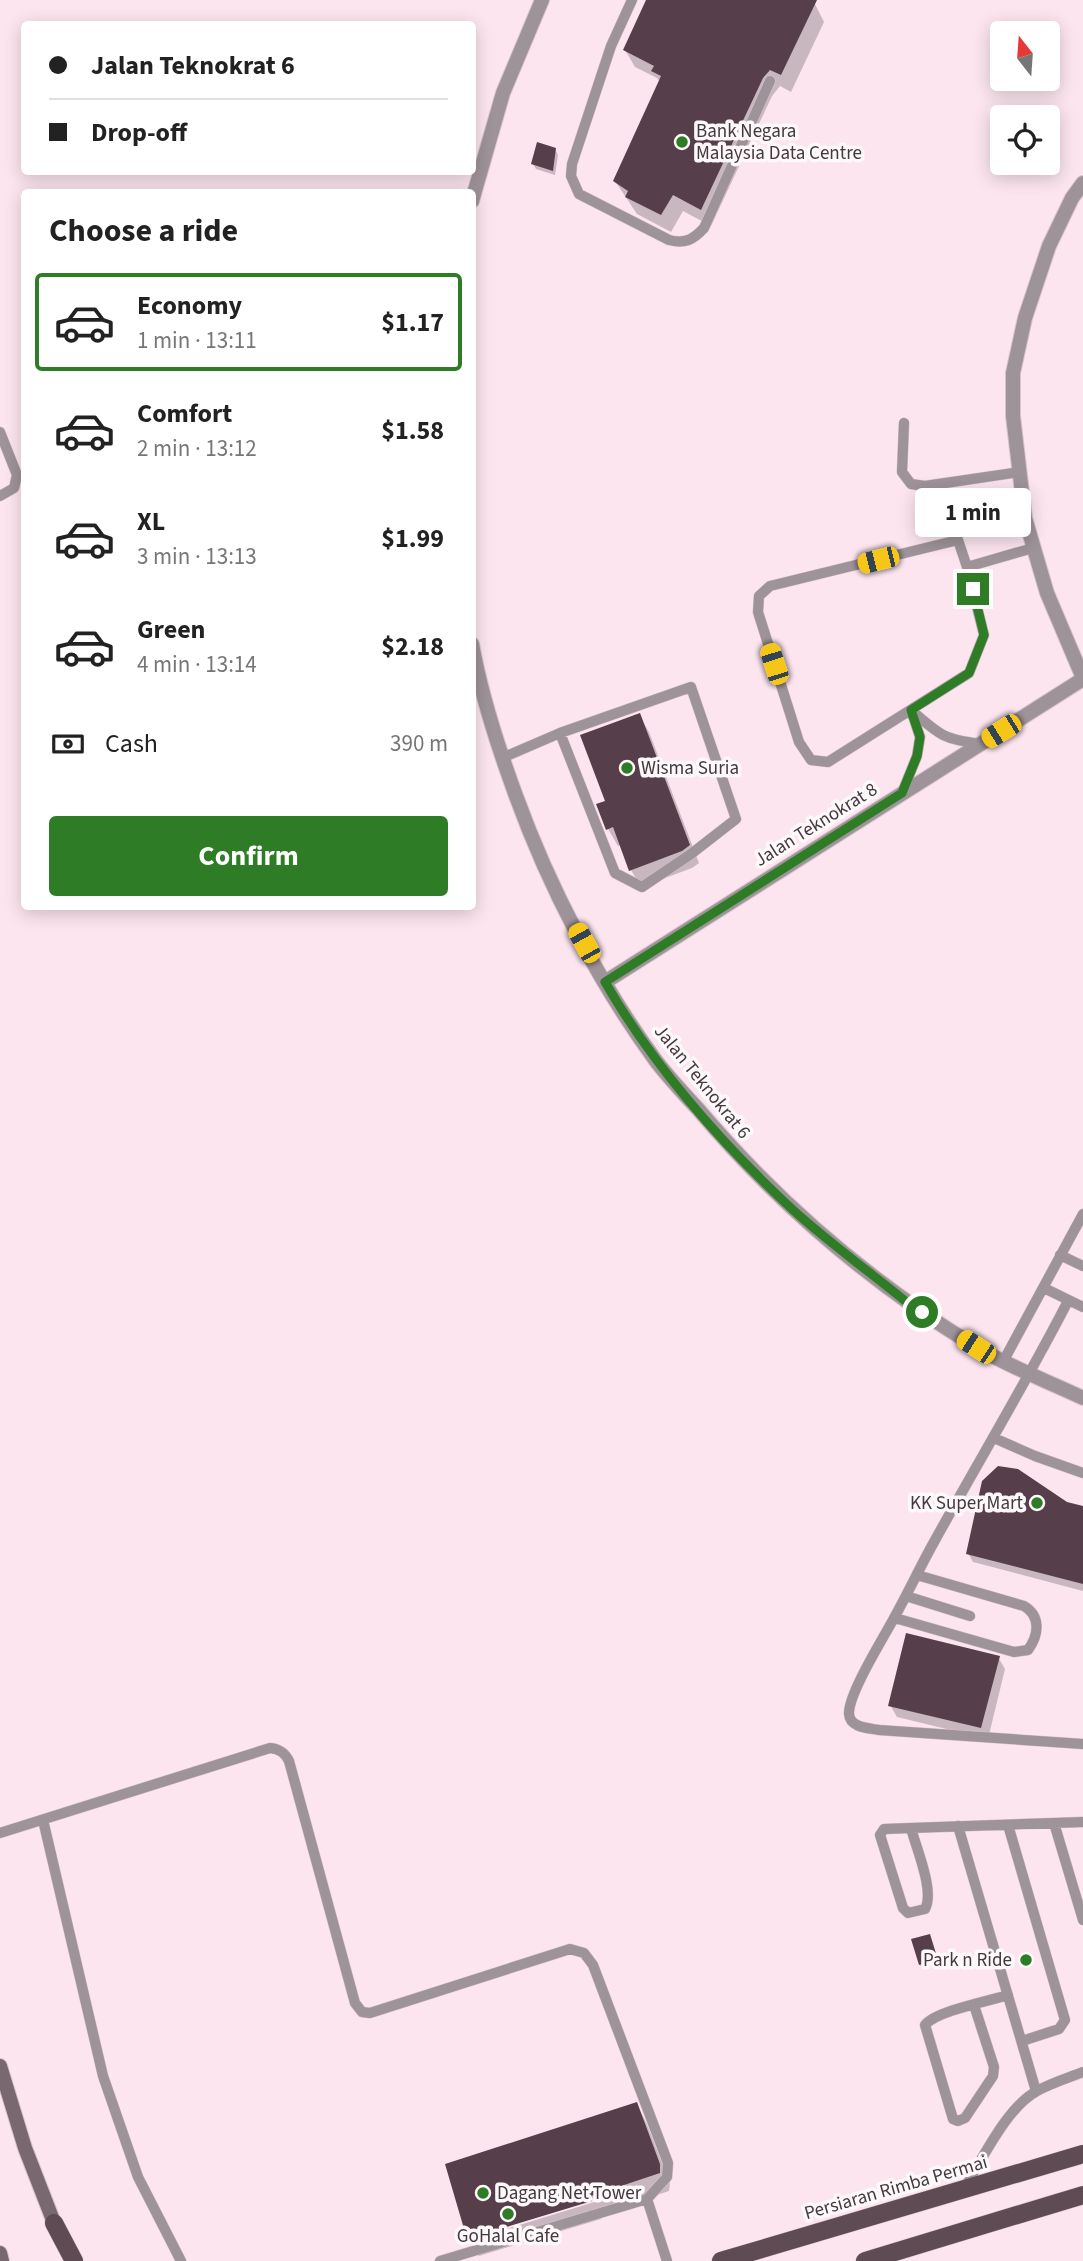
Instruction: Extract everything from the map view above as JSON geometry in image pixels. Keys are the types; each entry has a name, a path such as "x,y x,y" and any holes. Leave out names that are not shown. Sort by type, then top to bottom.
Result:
{"main road":[{"path":"0,2066 25,2148 54,2224 72,2261"},
{"name":"Persiaran Rimba Permai","path":"721,2261 1083,2154"},
{"path":"865,2261 1083,2195"},
{"path":"1027,2212 1083,2200"},
{"path":"0,2253 2,2261"}],"street":[{"path":"475,189 503,93 542,0"},
{"path":"1083,183 1072,198 1049,246 1023,329 1013,373 1013,416 1025,518 1047,593 1083,678"},
{"name":"Jalan Teknokrat 6","path":"476,659 502,758 534,848 605,982 657,1063 735,1153 794,1210 904,1300 976,1347 1083,1398"},
{"name":"Jalan Teknokrat 8","path":"605,982 1083,678"}],"lane":[{"path":"632,0 611,46 572,164 571,176 579,194 669,240 681,243 690,240 704,228 770,81"},
{"path":"904,423 902,472 911,484 925,486 1020,472"},
{"path":"0,432 17,475 14,488 0,496"},
{"path":"958,540 967,567 984,635 969,673 828,762 811,760 799,742 758,612 759,596 770,586 958,540"},
{"path":"967,567 1033,548"},
{"path":"502,758 560,733 691,687 736,819 642,887 615,873 560,733"},
{"path":"911,710 949,740 981,744"},
{"path":"902,793 917,756 920,737 911,710"},
{"path":"1004,1360 1083,1214"},
{"path":"1059,1255 1083,1265"},
{"path":"1044,1288 1083,1307"},
{"path":"1068,1301 1031,1373 917,1575 851,1701 849,1713 851,1720 858,1726 879,1730 1083,1744"},
{"path":"994,1438 1083,1473"},
{"path":"895,1618 1014,1651 1028,1650 1035,1638 1037,1624 1034,1616 1024,1606 917,1575"},
{"path":"906,1596 970,1616"},
{"path":"0,1833 271,1748 280,1750 289,1761 355,2003 362,2012 370,2013 570,1950 579,1950 589,1958 668,2163 667,2177 645,2199 440,2261"},
{"path":"43,1820 103,2076 138,2178 181,2261"},
{"path":"911,1828 929,1891 929,1902 925,1909 916,1913 908,1913 903,1908 880,1835 884,1829 958,1826 1083,1822"},
{"path":"1054,1823 1083,1920"},
{"path":"1008,1825 1065,2020 1059,2029 1022,2041"},
{"path":"958,1826 1036,2091"},
{"path":"974,2005 994,2067 993,2076 965,2118 958,2122 953,2119 925,2025 930,2019 974,2005 1008,1995"},
{"path":"963,2190 1010,2116 1036,2091 1083,2072"},
{"path":"645,2199 667,2261"}],"building":[{"name":"Bank Negara Malaysia Data Centre","path":"646,0 817,0 781,75 770,70 763,78 701,210 673,195 661,215 625,197 628,191 613,181 661,76 651,71 654,66 623,50"},
{"path":"537,142 556,148 553,171 531,164"},
{"name":"Wisma Suria","path":"640,713 690,845 682,851 629,871 613,827 606,830 596,804 605,801 580,735"},
{"path":"998,1466 1018,1469 1067,1502 1083,1506 1083,1584 966,1554 982,1481"},
{"path":"906,1633 1000,1656 981,1728 888,1706"},
{"path":"930,1934 938,1960 919,1965 911,1939"},
{"path":"637,2102 660,2164 660,2173 591,2196 592,2201 467,2239 445,2164"}],"place":[{"name":"Bank Negara Malaysia Data Centre","path":"682,142"},
{"name":"Wisma Suria","path":"627,768"},
{"name":"KK Super Mart","path":"1037,1503"},
{"name":"Park n Ride","path":"1026,1960"},
{"name":"Dagang Net Tower","path":"483,2193"},
{"name":"GoHalal Cafe","path":"508,2214"}],"route":[{"path":"922,1312 794,1210 735,1153 657,1063 605,982 902,793 917,756 920,737 911,710 969,673 984,635 973,589"}]}
